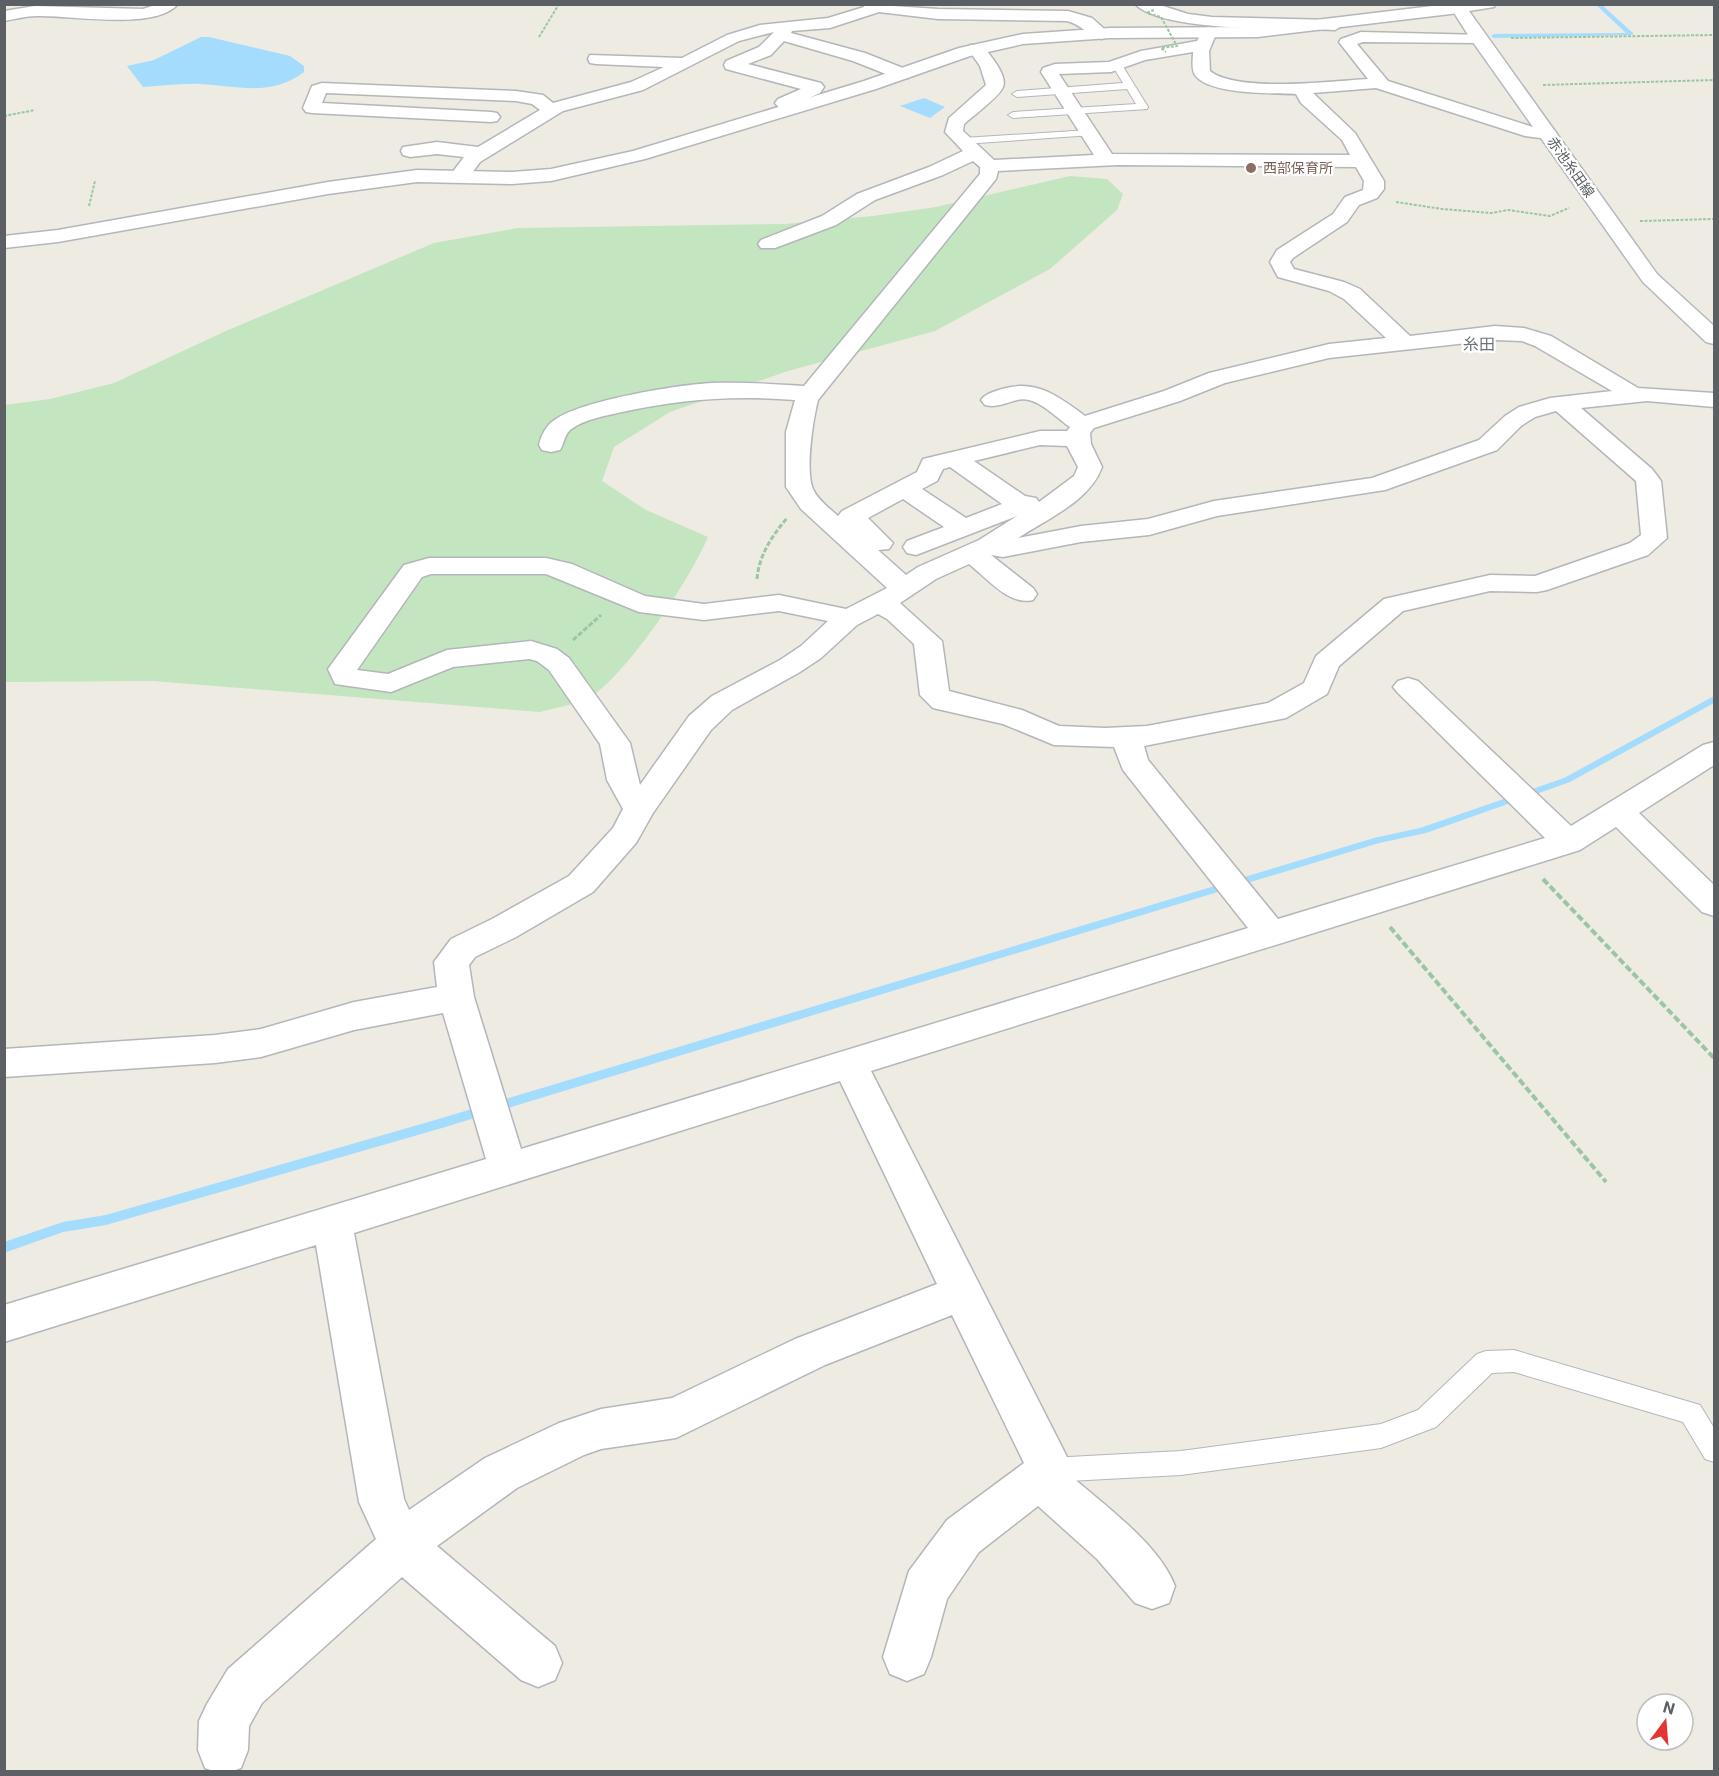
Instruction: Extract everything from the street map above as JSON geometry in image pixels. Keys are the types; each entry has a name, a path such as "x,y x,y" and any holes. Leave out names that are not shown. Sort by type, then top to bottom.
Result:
{"street":[{"path":"4,16 35,11 142,14 157,11 171,4"},
{"path":"4,242 58,236 328,188 417,176 512,178 551,175 638,155 976,49 1016,41 1102,34 1206,39 1335,25 1458,6 1488,4"},
{"path":"793,108 784,103 815,87 732,65 765,51 782,31 830,23 873,6 978,10 1079,18 1102,34"},
{"name":"赤池糸田線","path":"1458,6 1478,38 1650,278 1714,337"},
{"path":"1148,7 1180,17 1215,21 1335,25"},
{"path":"978,10 984,23 1002,36 1016,41"},
{"path":"410,151 437,148 475,151 519,132 551,110 637,86 733,38 766,28 782,31 859,57 902,74"},
{"path":"1290,29 1306,36 1350,40 1361,37 1478,38"},
{"path":"1106,159 1049,72 1055,69 1116,65 1206,39"},
{"path":"1206,39 1202,72 1207,77 1236,85 1302,89 1380,83 1531,132 1548,134"},
{"path":"1350,40 1347,44 1380,83"},
{"path":"912,584 810,504 799,487 798,432 802,411 811,394 989,176 976,153 954,132 956,122 995,86 994,76 976,49"},
{"path":"765,51 786,58"},
{"path":"596,59 685,63"},
{"path":"491,117 312,108 318,90 322,88 507,96 537,99 551,110"},
{"path":"1302,89 1308,99 1349,137 1374,181 1374,189 1370,194 1352,201 1340,218 1284,254 1280,262 1285,273 1299,279 1340,287 1354,295 1392,334 1404,342"},
{"path":"459,177 473,158 491,117 507,96"},
{"path":"768,244 814,227 840,214 850,204 867,196 939,171 976,153 1106,159 1363,161"},
{"path":"912,584 851,516 928,476 932,464 1040,438 1080,432 1217,378 1329,351 1496,333 1524,335 1543,341 1624,388 1632,395"},
{"path":"551,445 553,435 566,423 589,414 674,395 701,391 811,394"},
{"path":"508,1168 456,997 451,962 463,948 504,928 581,884 625,835 639,809 700,723 722,703 812,652 847,619 912,584 974,543 1071,491 1085,480 1090,467 1080,432 1071,417 1052,401 1029,393 1021,392 993,400"},
{"path":"916,547 974,543 1003,549 1081,534 1149,527 1214,509 1376,485 1488,445 1513,421 1527,412 1562,404 1647,394 1714,400"},
{"path":"879,603 897,613 928,641 935,695 943,701 1012,717 1054,735 1076,738 1147,736 1276,711 1317,688 1326,662 1394,605 1490,583 1537,584 1639,549 1654,538 1648,481 1643,474 1562,404"},
{"path":"955,459 1021,505"},
{"path":"904,489 974,543 1023,594"},
{"path":"974,543 1021,505 1062,489 1071,491"},
{"path":"639,809 622,780 615,743 555,661 547,655 531,650 447,659 391,683 345,678 342,669 412,571 429,566 546,566 563,570 636,603 704,612 779,603 828,612 847,619"},
{"path":"1408,687 1569,842"},
{"path":"1126,737 1134,763 1271,934"},
{"path":"4,1324 1569,842 1714,752"},
{"path":"1619,812 1714,904"},
{"path":"4,1063 261,1043 354,1016 456,997"},
{"path":"849,1064 962,1293 1045,1474 1152,1586"},
{"path":"332,1223 382,1502 403,1547 538,1663"},
{"path":"223,1750 224,1720 245,1686 432,1520 501,1473 574,1438 601,1429 676,1418 810,1352 962,1293"},
{"path":"907,1657 927,1588 963,1536 1045,1474"}],"lane":[{"path":"1013,115 1143,107 1116,65"},
{"path":"1017,94 1130,86"},
{"path":"976,153 1089,133"},
{"path":"1045,1474 1181,1463 1381,1436 1427,1419 1486,1362 1514,1361 1691,1413 1714,1450"}],"path":[{"path":"539,38 540,32 559,4"},
{"path":"1148,7 1147,13 1161,17 1177,46 1161,48 1166,52"},
{"path":"1478,38 1714,35"},
{"path":"1512,86 1714,80"},
{"path":"4,116 35,110"},
{"path":"1370,194 1410,205 1491,213 1508,210 1550,216 1571,207 1598,207"},
{"path":"1609,222 1714,219"},
{"path":"763,605 757,590 757,568 772,535 806,497"},
{"path":"555,661 600,615 636,603"},
{"path":"1522,857 1714,1058"},
{"path":"1370,904 1606,1182"}],"green space":[{"path":"1070,176 1107,179 1123,194 1117,210 1050,269 935,331 788,371 670,412 614,447 602,481 646,510 708,537 688,576 641,645 607,683 587,699 540,712 153,681 5,682 4,405 50,399 114,383 226,331 434,243 518,228 785,224 873,216 936,207"}],"water":[{"path":"201,37 290,56 304,66 304,72 292,80 267,87 241,88 179,84 143,87 127,66 154,60"},
{"path":"924,98 945,107 930,118 900,106"}],"waterway":[{"path":"1494,36 1631,34 1597,4"},
{"path":"4,1248 63,1227 106,1220 442,1123 1378,840 1422,831 1567,780 1714,699"}],"place":[{"name":"西部保育所","path":"1251,168"}],"district":[{"name":"糸田","path":"1479,344"}]}
